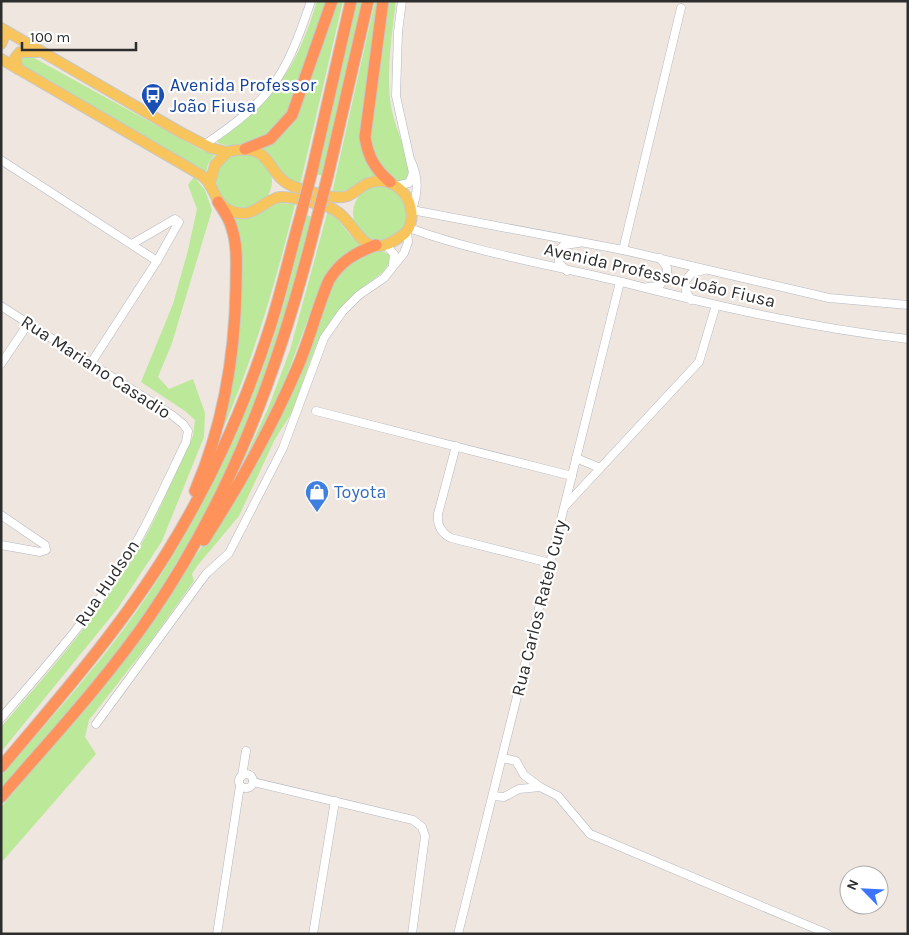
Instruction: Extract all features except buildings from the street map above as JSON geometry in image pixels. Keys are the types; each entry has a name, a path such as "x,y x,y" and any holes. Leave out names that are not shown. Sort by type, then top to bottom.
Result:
{"highway":[{"path":"245,149 270,139 292,115 332,1"},
{"path":"1,767 104,644 168,552 195,505 239,412 272,323 312,171 351,1"},
{"path":"149,617 205,523 254,421 272,376 288,326 316,222 368,1"},
{"path":"383,1 365,137 370,159 377,170 393,184"},
{"path":"168,552 209,451 226,392 231,360 235,326 235,240 229,218 218,202"},
{"path":"1,797 90,694 149,617 189,562 233,494 268,430 299,364 329,280 336,269 352,255 381,245"}],"main road":[{"path":"1,29 4,37 1,44"},
{"path":"1,29 204,145 227,152 245,149 263,155 281,180 288,184 332,197 347,196 371,182 393,184 408,200 412,210 408,230 381,245 360,239 342,214 328,208 282,197 275,198 251,214 228,210 218,202 210,183 201,174 1,59"},
{"path":"18,68 15,58 20,52 44,53"},
{"path":"210,183 215,165 227,152"}],"street":[{"path":"204,145 238,122 274,86 292,53 311,1"},
{"path":"402,1 398,32 396,96 418,184 417,196 412,210"},
{"path":"623,250 681,8"},
{"path":"1,160 157,261"},
{"path":"393,184 409,183 412,179 411,161"},
{"name":"Avenida Professor João Fiusa","path":"412,210 623,250 829,298 908,305"},
{"path":"91,363 157,261 178,222 175,219 132,244"},
{"path":"96,724 206,574 229,553 283,448 319,350 329,330 352,301 377,284 390,271 404,252 408,242 408,230"},
{"name":"Avenida Professor João Fiusa","path":"408,230 568,272 620,282 691,300 775,318 908,339"},
{"path":"568,272 559,263 558,251 564,245 583,242"},
{"path":"381,245 394,254 390,271"},
{"path":"643,288 659,286 668,276 667,268 660,258"},
{"path":"691,300 686,291 685,281 692,273 706,270"},
{"name":"Rua Carlos Rateb Cury","path":"458,934 620,282"},
{"path":"564,506 699,362 716,305"},
{"name":"Rua Mariano Casadio","path":"1,306 172,415 188,431"},
{"path":"1,364 28,324"},
{"path":"316,411 572,476"},
{"name":"Rua Hudson","path":"1,718 58,652 103,594 137,541 186,442 188,431"},
{"path":"456,446 438,514 441,531 451,538 550,563"},
{"path":"576,458 600,468"},
{"path":"1,516 45,545 46,550 40,552 1,545"},
{"path":"217,934 240,786 239,780 242,776 246,751"},
{"path":"503,758 516,760 524,774 540,787 558,796 590,834 828,934"},
{"path":"519,788 524,774"},
{"path":"242,776 250,776 252,782"},
{"path":"240,786 246,788 252,782"},
{"path":"252,782 413,820 422,827 425,836 412,934"},
{"path":"493,796 504,797 519,788 540,787"},
{"path":"313,934 335,802"}],"green space":[{"path":"317,1 327,1 293,104 278,127 257,142 232,147 218,143 217,140 254,109 281,81 300,47"},
{"path":"335,1 343,1 300,185 284,177 268,154 260,148 283,134 291,123"},
{"path":"356,1 364,1 323,176 316,174"},
{"path":"375,1 380,1 362,121 378,177 343,191 332,193"},
{"path":"387,1 396,1 389,67 391,106 410,173 407,179 399,182 394,181 373,155 368,124"},
{"path":"27,54 201,150 215,155 208,164 206,173 20,66 19,58"},
{"path":"244,153 255,155 264,161 270,170 272,181 270,192 264,201 255,207 244,209 233,207 224,201 218,192 216,181 218,170 224,161 233,155"},
{"path":"194,177 205,190 212,210 172,343 158,377 169,389 193,379 205,413 204,437 162,541 118,608 1,752 1,727 80,634 133,559 148,532 193,436 195,420 185,411 141,382 173,304 188,250 197,209 188,185"},
{"path":"375,186 385,186 395,190 403,198 407,213 403,228 395,236 385,240 375,240 365,236 357,228 353,218 353,208 357,198 365,190"},
{"path":"278,203 295,204 261,326 241,385 216,445 227,402 233,217 252,217"},
{"path":"328,210 354,239 363,245 340,258 323,278 276,405 233,484 269,406 290,350"},
{"path":"306,215 313,217 293,299 247,428 199,525 144,616 102,672 1,789 1,776 70,696 136,612 158,580 197,513 232,444 261,372 283,306"},
{"path":"380,250 390,255 391,261 383,272 355,293 333,317 317,343 291,414 275,439 239,516 197,566 192,574 194,581 151,641 89,720 85,737 96,754 1,863 1,807 114,674 218,523 336,276 359,255"}],"place":[{"name":"Avenida Professor João Fiusa","path":"153,116"},
{"name":"Toyota","path":"317,513"}]}
